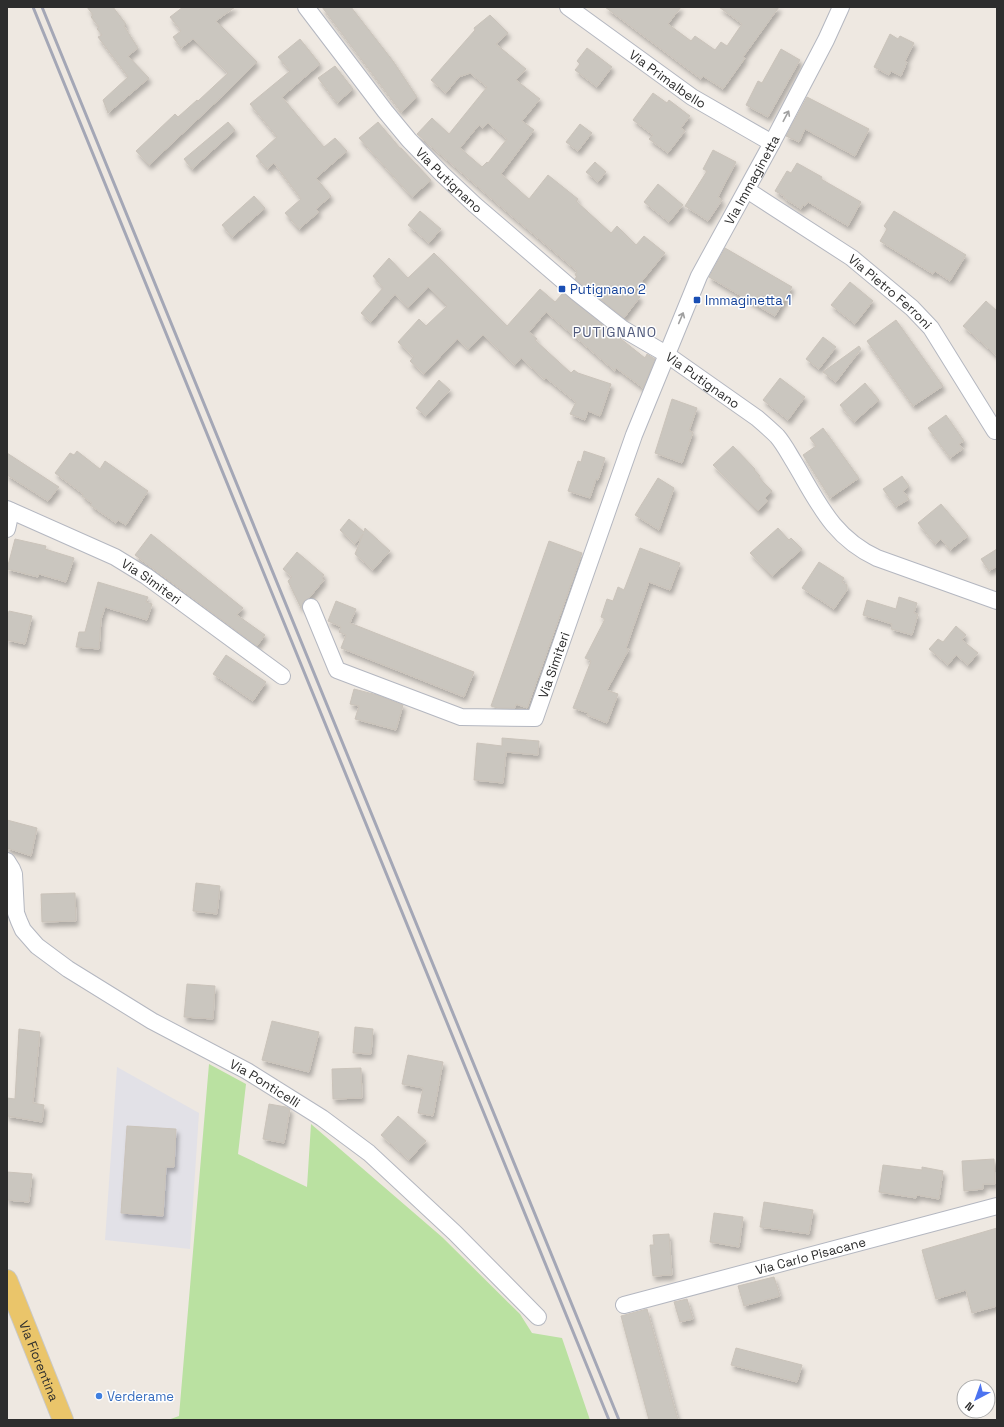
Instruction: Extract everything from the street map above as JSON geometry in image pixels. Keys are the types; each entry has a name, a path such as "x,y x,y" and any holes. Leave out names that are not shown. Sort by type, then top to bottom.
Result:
{"main road":[{"name":"Via Fiorentina","path":"7,1280 63,1420"}],"street":[{"name":"Via Putignano","path":"306,7 385,111 409,140 442,174 491,219 576,292 622,329 666,354 757,418 778,437 822,510 832,524 853,544 877,558 997,601"},
{"name":"Via Primalbello","path":"568,7 692,97 772,143"},
{"name":"Via Immaginetta","path":"666,354 699,276 710,254 772,143 826,40 841,7"},
{"name":"Via Pietro Ferroni","path":"747,190 852,258 912,308 931,328 995,431"},
{"name":"Via Simiteri","path":"311,608 337,670 461,717 535,718 634,435 666,354"},
{"name":"Via Simiteri","path":"9,510 115,557 146,576 282,676"},
{"path":"7,529 9,510"},
{"name":"Via Ponticelli","path":"7,861 14,874 16,913 18,921 23,930 37,946 68,969 152,1021 247,1071 322,1118 369,1153 454,1233 538,1317"},
{"name":"Via Carlo Pisacane","path":"624,1304 997,1206"}],"shaded area":[{"path":"117,1067 199,1113 190,1249 105,1240"}],"green space":[{"path":"209,1064 246,1084 238,1154 307,1187 311,1124 442,1237 520,1314 532,1333 562,1338 590,1420 168,1420 179,1416"}],"building":[{"path":"87,7 113,7 126,24 124,26 138,48 128,56 149,78 108,113 103,100 128,77 98,37 102,35 97,29 99,27 91,17 93,15"},
{"path":"183,7 235,7 216,21 257,62 149,165 136,151 175,114 178,117 197,100 198,101 228,73 193,39 181,48 173,37 181,31 170,17"},
{"path":"322,7 351,7 393,61 417,97 401,112"},
{"path":"605,7 681,7 668,24 691,41 695,36 715,50 721,42 727,46 742,24 719,7 779,7 743,57 745,58 723,89 703,76 701,79"},
{"path":"490,15 508,33 496,44 526,69 516,80 540,99 522,121 534,130 501,174 529,199 548,175 578,199 576,201 611,233 617,226 636,245 644,236 665,253 633,292 640,297 624,318 575,279 577,276 575,275 577,271 417,134 432,118 449,134 487,87 470,73 459,77 446,93 431,80 475,30 474,28","holes":["488,123 507,139 488,163 487,162 482,167 460,148 479,125 483,128"]},
{"path":"890,34 898,39 900,36 914,43 905,61 907,62 901,76 891,71 889,75 874,67"},
{"path":"300,39 320,64 282,97 324,147 335,138 347,151 316,178 331,196 316,209 319,212 299,229 285,213 301,199 274,163 267,169 256,156 277,137 250,104 290,71 278,57"},
{"path":"587,48 612,67 597,87 575,70 580,64 577,61"},
{"path":"781,49 800,60 768,117 746,105 758,81 762,83"},
{"path":"335,66 353,89 337,103 318,78"},
{"path":"653,93 667,103 669,100 690,116 681,128 685,131 668,153 649,139 653,135 633,120"},
{"path":"807,97 869,129 855,156 805,129 799,142 786,136"},
{"path":"228,122 235,130 192,169 184,159"},
{"path":"378,122 400,148 431,180 412,197 359,138"},
{"path":"580,124 592,133 578,151 566,142"},
{"path":"713,150 736,162 718,197 722,200 708,221 685,206 707,171 703,169"},
{"path":"595,162 606,172 598,182 586,172"},
{"path":"797,163 861,202 848,226 808,202 805,206 803,205 801,209 775,191 787,171 791,173"},
{"path":"658,184 683,205 669,222 644,202"},
{"path":"254,196 265,208 232,237 222,225"},
{"path":"420,211 441,229 429,243 408,225"},
{"path":"894,211 966,255 950,281 935,271 933,274 880,241 887,229 884,226"},
{"path":"725,248 792,287 775,316 709,277"},
{"path":"434,253 507,326 540,289 555,302 563,293 645,358 647,354 655,359 643,388 616,368 615,371 546,312 529,332 537,339 535,340 571,373 574,370 578,373 611,384 600,416 588,411 585,420 570,414 576,402 546,378 544,379 521,358 515,365 483,335 468,349 457,339 424,374 410,361 414,357 398,342 419,319 426,326 447,306 428,287 408,308 395,294 371,322 361,313 383,288 373,276 389,258 408,278"},
{"path":"850,282 873,301 855,324 831,305"},
{"path":"986,301 997,311 997,356 963,326"},
{"path":"896,320 943,386 913,406 867,341"},
{"path":"823,337 836,347 819,369 806,359"},
{"path":"859,346 861,349 836,382 823,372"},
{"path":"780,378 805,397 788,420 763,400"},
{"path":"439,380 450,390 426,416 416,408"},
{"path":"865,383 879,400 854,422 840,405"},
{"path":"672,399 697,408 689,431 693,432 682,463 655,453"},
{"path":"946,415 964,441 959,444 963,449 950,458 928,428"},
{"path":"823,428 859,478 830,498 803,455 816,446 810,438"},
{"path":"733,446 755,469 754,470 760,476 759,478 772,491 765,498 768,501 758,511 713,465"},
{"path":"77,451 100,469 105,461 148,491 126,525 118,520 116,523 90,505 92,503 82,496 83,494 55,473 70,453 74,455"},
{"path":"584,451 605,458 590,498 568,491 578,461 581,462"},
{"path":"7,453 59,487 48,501 7,475"},
{"path":"902,476 909,486 903,491 909,499 896,507 883,489"},
{"path":"658,478 674,488 659,530 635,515"},
{"path":"941,504 968,536 950,550 941,539 935,544 918,523"},
{"path":"349,519 364,532 365,528 390,551 373,570 355,554 363,534 355,544 340,530"},
{"path":"778,528 789,540 791,538 802,549 772,576 750,553"},
{"path":"151,534 243,608 237,615 265,635 257,646 135,555"},
{"path":"15,539 46,546 45,549 74,558 66,582 39,574 38,577 7,569"},
{"path":"549,541 582,553 527,708 516,704 515,708 498,708 491,706"},
{"path":"640,548 680,563 670,590 649,582 626,648 629,649 607,690 618,694 607,723 587,715 588,713 573,708 591,661 585,658 605,619 601,617 607,599 613,601 618,587 624,590"},
{"path":"997,549 997,566 989,571 981,559"},
{"path":"297,552 324,575 322,578 324,580 309,598 304,601 301,608 288,581 292,577 283,569"},
{"path":"819,562 844,578 842,582 847,585 847,590 834,609 802,588"},
{"path":"98,582 148,597 146,602 152,604 147,620 105,607 101,620 99,649 76,647 79,632 85,632"},
{"path":"899,597 917,603 914,613 918,614 912,635 891,629 892,624 863,615 867,600 896,609"},
{"path":"336,601 356,609 350,623 474,672 464,697 341,648 346,635 339,632 341,627 328,621"},
{"path":"9,611 32,616 25,644 7,640 7,620"},
{"path":"956,626 966,635 962,640 978,653 968,665 956,655 948,665 929,649 938,639 943,642"},
{"path":"226,655 266,682 253,701 213,674"},
{"path":"354,689 377,695 403,705 396,730 355,719 359,706 350,704"},
{"path":"502,738 539,741 538,755 506,752 503,783 474,780 477,743 502,746"},
{"path":"7,820 37,828 31,856 7,848"},
{"path":"196,883 220,886 217,914 193,911"},
{"path":"75,893 76,921 42,922 41,894"},
{"path":"187,984 215,986 213,1019 184,1017"},
{"path":"272,1021 319,1032 309,1072 262,1060"},
{"path":"355,1027 373,1029 371,1054 353,1053"},
{"path":"19,1029 40,1032 33,1103 44,1105 42,1122 7,1116 7,1098 15,1099"},
{"path":"408,1055 443,1062 433,1116 418,1113 423,1088 402,1084"},
{"path":"361,1068 362,1098 333,1099 332,1069"},
{"path":"269,1104 290,1109 284,1143 263,1139"},
{"path":"398,1116 426,1141 409,1160 381,1135"},
{"path":"127,1126 176,1129 174,1167 166,1167 163,1216 121,1213"},
{"path":"994,1159 995,1184 983,1184 983,1189 964,1191 962,1161"},
{"path":"883,1165 922,1170 922,1167 943,1171 939,1199 917,1195 916,1198 879,1192"},
{"path":"7,1172 32,1174 29,1202 7,1200"},
{"path":"764,1202 813,1210 809,1234 760,1227"},
{"path":"714,1213 743,1217 739,1247 710,1242"},
{"path":"997,1228 997,1306 972,1313 966,1290 936,1299 922,1250"},
{"path":"669,1234 672,1275 653,1276 650,1245 654,1245 653,1235"},
{"path":"774,1277 780,1296 744,1306 738,1286"},
{"path":"687,1299 693,1319 680,1322 674,1302"},
{"path":"647,1309 678,1420 649,1420 621,1316"},
{"path":"736,1348 802,1365 797,1382 731,1365"}],"railway":[{"path":"33,7 609,1420"},
{"path":"42,7 619,1420"}],"place":[{"name":"Putignano 2","path":"562,289"},
{"name":"Immaginetta 1","path":"697,300"},
{"name":"Verderame","path":"99,1396"}],"district":[{"name":"PUTIGNANO","path":"615,332"}]}
